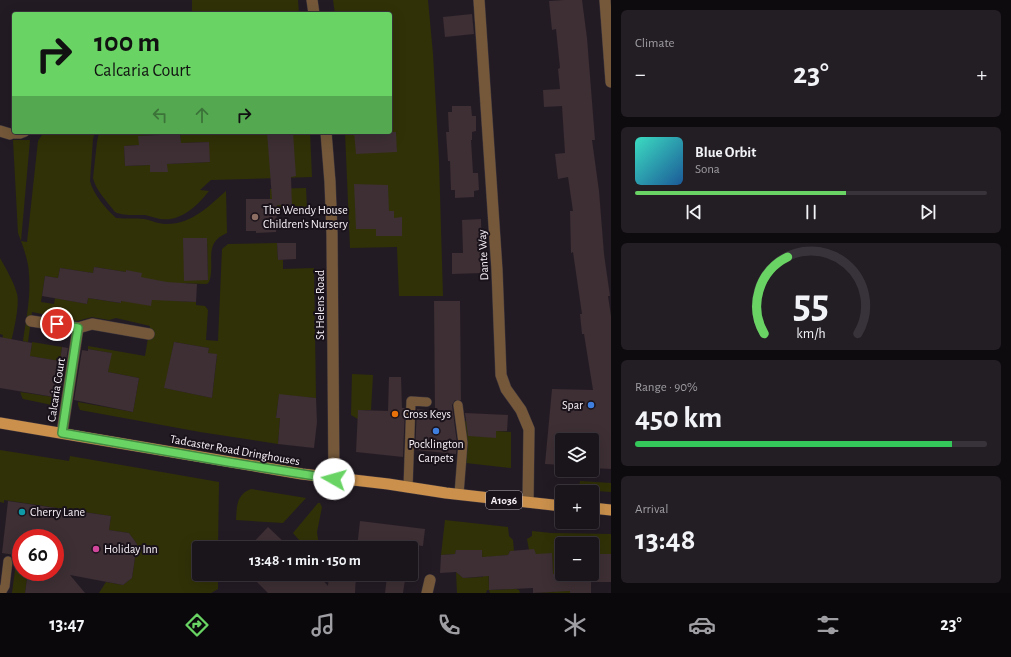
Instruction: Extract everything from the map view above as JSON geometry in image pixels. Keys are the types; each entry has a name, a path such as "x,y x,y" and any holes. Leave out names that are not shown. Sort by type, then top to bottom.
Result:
{"main road":[{"name":"Tadcaster Road Dringhouses","path":"0,423 334,479 555,505"},
{"path":"599,509 611,510"}],"street":[{"path":"312,0 314,12"},
{"name":"Dante Way","path":"479,0 497,270 501,375 506,389 520,410 529,429 528,502"},
{"path":"605,0 611,82"},
{"name":"St Helens Road","path":"326,134 330,182 332,241 334,479"},
{"path":"31,321 78,328 92,324 149,334"},
{"name":"Calcaria Court","path":"62,433 78,328"},
{"path":"427,593 430,580"}],"lane":[{"path":"408,488 411,401 427,402"},
{"path":"458,405 463,443 459,494"},
{"path":"1,593 5,586 8,561"}],"shaded area":[{"path":"192,0 298,0 299,12 192,12"},
{"path":"333,0 428,0 433,54 439,161 443,296 399,296 397,247 350,248 345,134 392,134 392,12 335,12"},
{"path":"43,134 94,134 90,181 100,201 116,218 144,219 165,224 183,221 199,214 226,191 227,233 219,237 212,248 211,275 209,282 207,284 177,283 176,301 196,302 196,305 205,306 208,310 206,340 218,341 222,249 228,244 277,243 278,260 283,260 283,269 314,268 316,398 279,395 276,418 280,418 278,444 200,432 80,410 78,402 133,412 139,378 108,372 111,353 88,349 88,346 145,356 150,326 116,318 109,320 92,317 77,321 32,312 28,342 23,341 29,292 29,270 21,241 27,242 38,141","holes":["207,238 208,280 189,280 183,239","94,267 126,272 126,270 141,277 120,303 88,298 87,304 55,298 54,304 41,302 45,276 58,278 60,268 93,273","174,342 209,348 208,353 217,355 212,398 165,388"]},
{"path":"99,134 180,134 310,134 312,177 211,180 200,190 209,191 199,202 188,212 175,218 160,219 145,215 130,215 115,212 99,192 93,178","holes":["180,134 181,143 208,142 210,162 167,164 167,172 151,172 150,165 125,166 124,146 139,145 139,136"]},
{"path":"13,140 30,140 21,241 18,233"},
{"path":"306,188 307,209 270,209 270,189"},
{"path":"0,258 14,285 18,305 10,346 0,351 3,335 0,334"},
{"path":"32,342 62,347 61,353 65,354 64,362 24,355 20,391 19,375 22,349 31,351"},
{"path":"352,374 373,375 371,410 358,410 358,419 351,415"},
{"path":"20,392 59,398 57,402 52,405 23,399"},
{"path":"464,421 469,421 496,437 496,431 511,432 511,468 466,463 468,443"},
{"path":"0,450 69,461 70,456 219,482 218,541 192,541 192,581 218,581 218,589 211,593 99,593 106,582 123,585 132,578 137,544 129,533 109,530 111,516 4,500 4,503 0,502"},
{"path":"580,481 611,483 611,492 599,491 599,485 579,485"},
{"path":"251,489 306,498 283,523 236,520 238,502 242,494"},
{"path":"318,503 320,503 322,507 317,532 318,541 300,541 293,533"},
{"path":"445,520 508,527 509,536 513,540 514,551 510,551 508,555 488,557 489,590 487,590 486,593 457,593 456,572 463,578 483,577 482,550 456,550 455,554 441,555"},
{"path":"532,531 551,533 611,534 611,554 599,554 599,537 555,537 555,581 570,581 570,593 533,593 554,592 552,554 536,554 529,550 527,539 532,536"},
{"path":"14,581 27,581 25,593 12,593"},
{"path":"516,589 519,590 520,593 490,593 489,590"}],"building":[{"path":"582,0 587,38 595,140 592,140 610,296 608,296 611,316 611,469 599,468 599,433 555,433 555,465 545,464 552,389 593,390 584,334 582,334 580,314 582,314 573,252 571,253 570,211 573,211 568,177 558,179 555,154 565,153 562,106 544,107 543,90 560,89 558,69 560,68 556,29 552,30 549,1"},
{"path":"472,14 474,34 445,37 443,17"},
{"path":"452,106 471,106 472,116 476,116 476,131 472,132 471,140 473,173 478,173 479,190 474,191 474,197 455,198 455,190 451,190 450,161 448,161 446,132 449,132 448,112 452,112"},
{"path":"392,132 396,132 397,152 356,154 354,134 392,134"},
{"path":"180,134 181,143 209,142 210,162 167,164 168,172 150,172 150,165 125,166 124,146 139,145 138,136"},
{"path":"267,134 293,134 296,176 291,177 292,205 277,205 276,232 256,233 256,231 246,231 246,199 272,199"},
{"path":"354,184 388,185 389,211 394,211 394,218 402,217 402,236 376,236 376,229 356,229"},
{"path":"481,219 482,273 452,274 452,253 463,253 462,220"},
{"path":"183,238 207,238 208,280 184,281"},
{"path":"277,243 296,243 296,259 278,260"},
{"path":"94,267 142,273 141,277 167,282 197,284 196,302 152,300 151,306 88,298 87,304 42,296 45,276 58,278 60,268 93,273"},
{"path":"434,301 460,301 461,400 455,400 452,405 457,443 456,454 415,450 417,409 435,411"},
{"path":"0,337 32,343 30,356 60,361 62,347 68,348 60,398 0,388"},
{"path":"174,342 209,348 208,353 217,354 212,398 164,388"},
{"path":"88,349 112,353 108,372 139,378 133,412 74,400 82,350 88,351"},
{"name":"Cross Keys","path":"389,377 401,377 402,408 405,408 403,457 356,452 358,410 388,411"},
{"path":"279,394 316,398 317,422 314,448 278,444 280,418 276,418"},
{"path":"465,413 508,415 507,431 496,431 496,438 468,436"},
{"name":"Holiday Inn","path":"8,501 111,516 109,530 129,533 137,544 132,578 123,585 70,575 85,593 25,593 27,581 64,581 64,529 12,529 12,555 2,553"},
{"path":"360,521 425,529 423,546 418,545 418,541 358,541"},
{"path":"268,527 283,541 255,541"},
{"path":"534,549 536,554 552,553 553,574 555,574 555,581 591,581 591,593 570,593 570,591 533,593 533,588 489,590 489,576 463,578 456,572 440,573 441,555 455,554 456,550 482,550 482,557 508,555 510,551"},
{"path":"599,554 611,554 611,582 592,582 599,581"},
{"path":"256,581 323,581 328,586 328,581 356,581 355,593 268,593"},
{"path":"386,581 405,581 403,593 385,593"}],"place":[{"name":"The Wendy House Children's Nursery","path":"255,217"},
{"name":"Spar","path":"591,405"},
{"name":"Cross Keys","path":"395,414"},
{"name":"Pocklington Carpets","path":"436,431"},
{"name":"Cherry Lane","path":"22,512"},
{"name":"Holiday Inn","path":"96,549"}],"route":[{"path":"57,324 78,328 62,433 291,473 334,479"}]}
